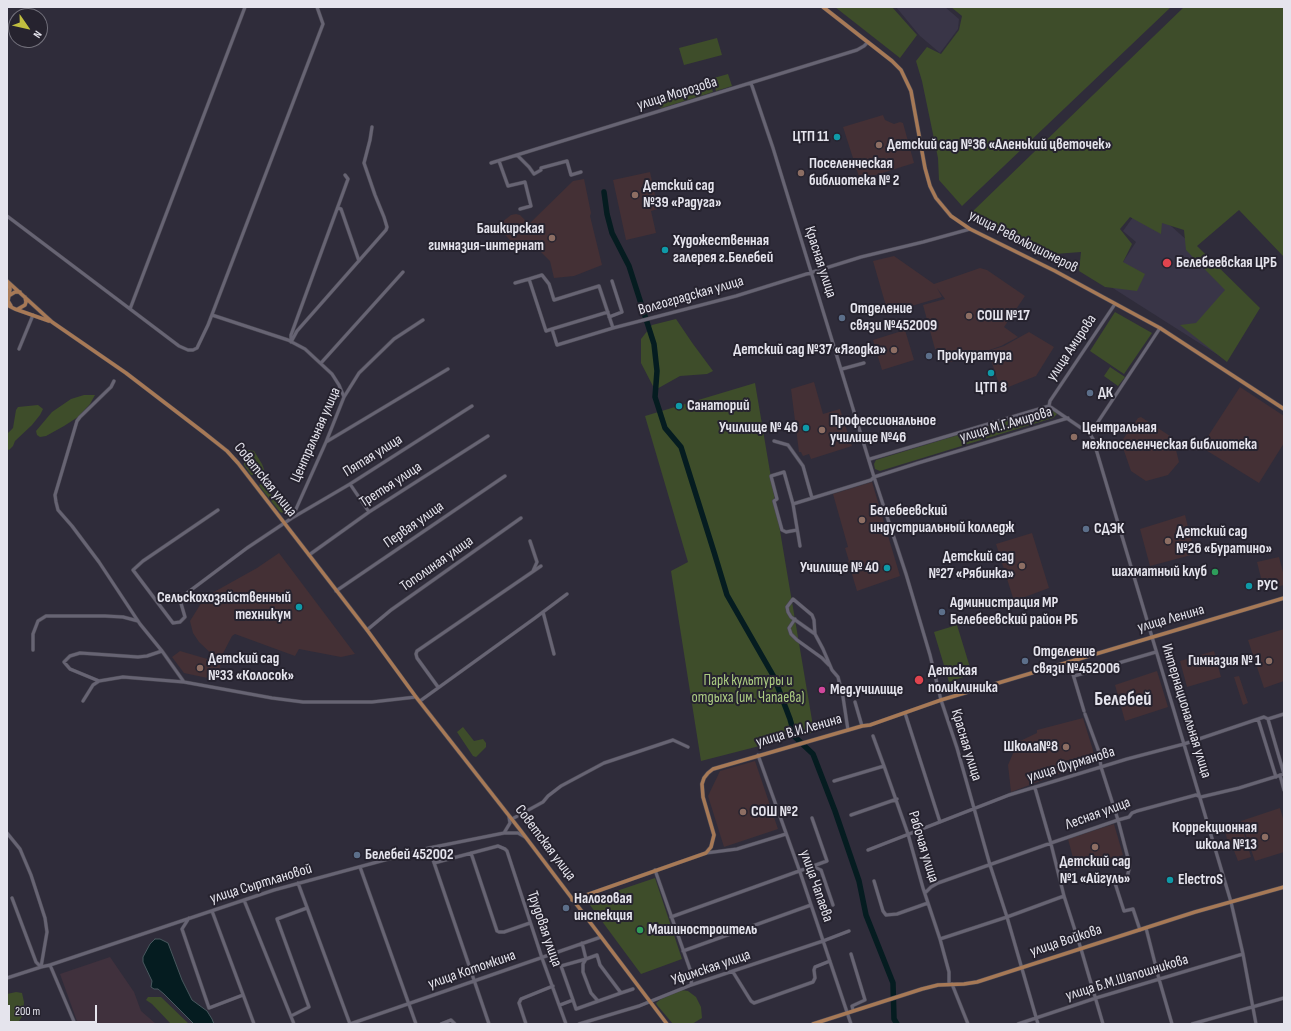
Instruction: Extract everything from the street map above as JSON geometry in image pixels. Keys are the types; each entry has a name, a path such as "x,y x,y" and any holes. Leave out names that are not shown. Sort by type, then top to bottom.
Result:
{"main road":[{"name":"улица Революционеров","path":"823,7 892,61 901,70 911,91 925,168 930,186 936,198 951,216 970,230 1055,271 1160,328 1284,409"},
{"name":"Советская улица","path":"7,281 52,322 126,374 227,451 256,485 367,630 416,697 527,838 572,900 667,1024"},
{"path":"7,281 10,285 8,301 11,307"},
{"path":"8,295 14,292 20,292"},
{"path":"18,309 25,305 26,297"},
{"name":"Советская улица","path":"7,305 52,322"},
{"name":"улица Ленина","path":"905,713 941,700 1069,661 1152,638 1284,598"},
{"name":"улица В.И.Ленина","path":"706,853 711,847 714,835 703,797 702,784 704,778 713,769 905,713"},
{"path":"572,900 706,853"},
{"name":"улица Войкова","path":"813,1024 932,986 977,982 1195,912 1284,887"}],"street":[{"path":"130,309 245,7"},
{"path":"7,216 179,346 188,350 197,348 212,315 323,24 316,7"},
{"name":"улица Морозова","path":"491,163 857,50 868,42"},
{"name":"Красная улица","path":"751,83 773,148 870,459 874,477 924,632 941,700 957,748 990,865 1007,917 1038,1024"},
{"path":"291,342 297,331 386,230 387,227 384,217 364,163 372,127"},
{"path":"517,155 530,167 534,174 542,168 567,161 571,175 581,172"},
{"path":"499,161 508,186 525,182 531,206 520,209"},
{"path":"291,342 291,335 348,179 345,175"},
{"path":"338,208 341,209 359,261"},
{"name":"Волгоградская улица","path":"552,329 557,345 613,328 736,296 876,253 970,230"},
{"path":"321,363 403,272"},
{"path":"515,283 542,275 548,284 554,300 599,286 613,328"},
{"path":"529,279 546,331 608,312"},
{"path":"609,317 622,312 612,281"},
{"name":"улица Амирова","path":"1049,406 1050,401 1115,304"},
{"path":"19,349 33,315"},
{"path":"212,315 291,342 305,349 332,374 344,396"},
{"name":"Центральная улица","path":"292,518 326,442 344,396 359,373 394,339 423,320"},
{"path":"1068,418 1090,434 1160,328"},
{"path":"842,369 864,363"},
{"path":"326,442 448,369"},
{"path":"114,382 111,387 77,421 55,495 58,510 99,562 138,621 184,682"},
{"name":"Пятая улица","path":"218,510 143,561 133,570 173,623 180,622 185,617 180,600 183,596 247,548 292,518 350,484 472,406"},
{"name":"улица М.Г.Амирова","path":"870,459 1049,406 1068,418"},
{"name":"улица М.Г.Амирова","path":"792,504 871,480 874,477 1068,418"},
{"name":"Интернациональная улица","path":"1090,434 1094,439 1156,652 1232,902 1256,1024"},
{"name":"Третья улица","path":"309,555 369,512 488,436"},
{"path":"774,441 788,445 803,466 812,498"},
{"path":"797,530 786,532 782,530 774,501 777,499 771,476 784,472 792,504 797,530 800,546"},
{"name":"Первая улица","path":"336,591 505,476"},
{"path":"350,484 369,512"},
{"name":"Тополиная улица","path":"367,630 391,610 521,518"},
{"path":"530,541 537,562 532,571"},
{"path":"438,686 417,658 417,651 541,566"},
{"path":"420,701 438,686 567,594"},
{"path":"815,634 795,620 788,612 787,607 793,599 812,615 815,634 830,666"},
{"path":"543,612 554,654"},
{"path":"33,650 33,634 38,621 46,616 106,616 123,617 138,621"},
{"path":"795,620 789,628 791,634 822,658 838,677 843,697 848,730"},
{"path":"99,681 70,669 64,662 70,656 80,653 138,657 147,656 162,651"},
{"path":"1074,676 1156,652"},
{"path":"1069,661 1099,752 1101,767 1118,820 1130,866 1127,877 1124,880 1115,883 1124,911 1133,909 1140,930"},
{"path":"83,701 93,685 99,681 123,676 184,682 303,702 372,702 416,697"},
{"path":"855,702 862,726"},
{"path":"905,713 940,822"},
{"name":"улица Фурманова","path":"868,850 1009,795 1127,759 1184,744 1264,717 1268,719 1284,714"},
{"path":"1258,719 1276,777"},
{"path":"1268,719 1284,774"},
{"name":"Рабочая улица","path":"873,736 897,799 908,834 940,939 949,972 950,984 968,1024"},
{"path":"512,819 543,802 561,786 604,763 673,740 688,747"},
{"name":"улица Чапаева","path":"758,755 800,872 851,1024"},
{"path":"834,781 884,766"},
{"name":"Лесная улица","path":"925,893 938,882 1129,817 1132,813 1137,811 1196,795 1201,797 1284,774"},
{"path":"1280,775 1284,790"},
{"path":"1035,788 1064,896 1103,1024"},
{"path":"850,814 897,799"},
{"path":"504,833 510,824 510,820 506,812"},
{"path":"672,917 827,861 812,818"},
{"path":"7,833 20,849 31,875 45,918 47,932 41,967"},
{"name":"улица Сыртлановой","path":"7,978 298,883 429,848 504,833 518,834 527,838"},
{"path":"706,853 737,849 786,834"},
{"name":"Трудовая улица","path":"471,853 498,846 503,847 507,851 530,923 566,1024"},
{"path":"429,848 490,1024"},
{"path":"434,863 471,853 497,931 501,932 530,923"},
{"path":"812,866 821,870 833,905"},
{"path":"360,867 416,1024"},
{"path":"655,870 692,975 691,985"},
{"path":"874,881 883,911 886,915 897,914 928,903"},
{"path":"298,883 350,1024"},
{"path":"940,939 1064,896"},
{"path":"12,898 36,962 41,967"},
{"path":"244,900 294,1024"},
{"path":"683,951 811,905"},
{"path":"291,1016 309,1007 277,919 307,908"},
{"path":"212,911 254,1024"},
{"path":"189,918 182,929 209,1008 243,995"},
{"path":"1146,928 1172,1024"},
{"name":"Уфимская улица","path":"578,1024 651,1002 691,985 733,972 849,931"},
{"name":"улица Котомкина","path":"350,1024 601,937"},
{"path":"582,943 586,959"},
{"path":"851,954 865,1000 852,1006 854,1010"},
{"name":"улица Б.М.Шапошникова","path":"1018,1024 1096,998 1243,954"},
{"path":"621,993 600,965 597,955 562,966 576,1009 633,989"},
{"path":"586,959 582,964 583,972 591,993 598,1001"},
{"path":"733,972 751,1001 754,1003 813,982 815,978 815,967 830,961"},
{"path":"50,965 75,1024"},
{"path":"526,1024 519,1003 521,999 552,986"},
{"path":"1192,1024 1284,998"},
{"path":"560,1005 573,1000"},
{"path":"441,1024 451,1020 455,1024"}],"shaded area":[{"path":"896,7 945,7 959,19 958,29 940,53 920,36"},
{"name":"Детский сад №36 «Аленький цветочек»","path":"883,115 885,120 894,124 900,122 903,123 914,163 860,180 843,127"},
{"name":"Детский сад №39 «Радуга»","path":"650,172 658,209 651,211 656,233 626,240 613,180"},
{"name":"Башкирская гимназия-интернат","path":"584,179 591,213 590,216 602,265 574,276 554,278 550,261 540,251 519,250 497,226 511,215 516,214 520,215 529,224 573,181"},
{"name":"Белебеевская ЦРБ","path":"1144,202 1189,242 1259,309 1226,360 1108,285 1136,242 1123,231"},
{"name":"СОШ №17","path":"894,256 934,284 980,268 987,270 1025,296 1004,327 1018,337 1001,346 960,360 945,363 939,349 935,349 923,305 945,299 937,288 942,297 888,313 873,261"},
{"name":"Детский сад №37 «Ягодка»","path":"905,330 914,360 882,370 873,340"},
{"path":"1029,332 1054,347 1036,376 1001,390 988,351 1004,346"},
{"name":"Профессиональное училище №46","path":"814,382 823,414 840,409 852,446 811,459 809,454 803,456 801,452 799,452 791,389"},
{"path":"1240,387 1284,416 1284,443 1259,483 1201,447"},
{"path":"1141,417 1173,438 1179,462 1168,475 1146,481 1131,471 1121,442 1138,418"},
{"name":"Белебеевский индустриальный колледж","path":"872,482 900,576 857,591 845,548 848,547 833,494"},
{"name":"Детский сад №26 «Буратино»","path":"1185,515 1195,554 1150,566 1140,529"},
{"name":"Детский сад №27 «Рябинка»","path":"1032,533 1049,588 1014,601 996,544"},
{"path":"279,553 355,654 341,657 299,649 295,656 235,634 232,636 219,661 199,642 193,633 190,621 205,597 257,568"},
{"path":"1279,557 1284,576 1284,585 1264,590 1257,562"},
{"name":"Гимназия № 1","path":"1284,629 1284,681 1264,688 1248,640"},
{"name":"Детский сад №33 «Колосок»","path":"180,651 221,663 217,680 184,673 172,657"},
{"path":"1214,651 1221,677 1187,687 1180,661"},
{"path":"1157,671 1168,707 1125,721 1115,685"},
{"path":"1239,676 1248,703 1243,705 1234,677"},
{"path":"1083,718 1096,760 1011,792 1008,765 1018,742 1037,733 1037,730"},
{"name":"СОШ №2","path":"755,761 778,829 724,847 708,796 720,771"},
{"name":"Коррекционная школа №13","path":"1280,808 1284,822 1284,852 1255,861 1241,821"},
{"name":"Детский сад №1 «Айгуль»","path":"1114,824 1123,855 1076,869 1068,839"},
{"path":"1242,827 1251,857 1238,861 1233,848 1230,848 1225,832"},
{"path":"155,939 160,939 168,943 182,980 192,1000 207,1011 214,1024 194,1024 164,994 158,989 151,987 152,981 143,962 143,957 150,944"},
{"path":"110,957 134,992 141,1011 156,1024 78,1024 60,974"}],"green space":[{"path":"835,7 892,7 917,35 900,58"},
{"path":"951,7 1171,7 962,206 939,180 938,158 922,81 916,61 927,47 941,54 959,30 962,16"},
{"path":"1184,7 1284,7 1284,257 1239,210 1197,246 1260,308 1227,362 1180,325 1196,323 1225,290 1186,250 1184,230 1162,223 1161,234 1130,217 1120,229 1132,244 1123,262 1145,274 1137,291 1105,287 1079,271 1081,252 1041,255 972,212"},
{"path":"717,38 722,55 684,65 679,48"},
{"path":"728,74 732,86 716,91 713,81 715,81 714,78"},
{"path":"709,79 713,92 662,108 659,107 657,102 660,98 671,95 672,98 679,95 680,98 704,91 701,82"},
{"path":"1115,312 1152,333 1124,374 1090,351"},
{"path":"676,319 713,371 707,374 680,376 655,390 641,363 641,339 652,325"},
{"path":"1110,367 1125,377 1118,386 1104,376"},
{"name":"Парк культуры и отдыха (им. Чапаева)","path":"755,383 814,732 701,761 671,571 688,562 645,416"},
{"path":"84,395 95,395 90,404 78,417 46,436 40,437 37,435 36,431 52,412 71,399"},
{"path":"38,405 43,409 40,415 15,441 13,446 9,450 7,449 7,434 13,428 16,410 18,407"},
{"path":"1050,407 1056,410 1057,414 1053,418 880,471 875,469 874,464 876,460"},
{"path":"244,449 254,451 265,472 258,467 256,469 258,475 251,475 244,465"},
{"path":"263,483 272,496 282,503 285,509 283,513 280,512 260,487 259,485"},
{"path":"957,625 972,674 949,682 934,632"},
{"path":"463,727 474,741 483,739 486,743 486,747 476,757 473,756 457,732"},
{"name":"Машиностроитель","path":"655,878 682,959 641,974 587,901"},
{"path":"681,990 688,991 696,997 701,1007 702,1018 692,1024 673,1024 656,1003 661,999"},
{"path":"16,992 22,993 24,1002 23,1015 17,1024 8,1024 7,994"},
{"path":"148,997 161,997 189,1024 171,1024 152,1004 146,1000"}],"waterway":[{"path":"604,192 607,214 612,233 629,266 654,344 657,371 655,397 665,428 681,447 727,595 774,677 790,719 795,737 813,754 835,811 859,881 866,915 893,983 894,1019 897,1024"}],"place":[{"name":"ЦТП 11","path":"837,137"},
{"name":"Детский сад №36 «Аленький цветочек»","path":"879,145"},
{"name":"Поселенческая библиотека № 2","path":"801,173"},
{"name":"Детский сад №39 «Радуга»","path":"635,195"},
{"name":"Башкирская гимназия-интернат","path":"552,238"},
{"name":"Художественная галерея г.Белебей","path":"665,250"},
{"name":"Белебеевская ЦРБ","path":"1167,263"},
{"name":"СОШ №17","path":"969,316"},
{"name":"Отделение связи №452009","path":"842,318"},
{"name":"Детский сад №37 «Ягодка»","path":"894,350"},
{"name":"Прокуратура","path":"929,356"},
{"name":"ЦТП 8","path":"991,373"},
{"name":"ДК","path":"1090,393"},
{"name":"Санаторий","path":"679,406"},
{"name":"Училище № 46","path":"806,428"},
{"name":"Профессиональное училище №46","path":"822,430"},
{"name":"Центральная межпоселенческая библиотека","path":"1074,437"},
{"name":"Белебеевский индустриальный колледж","path":"862,520"},
{"name":"СДЭК","path":"1086,529"},
{"name":"Детский сад №26 «Буратино»","path":"1168,541"},
{"name":"Детский сад №27 «Рябинка»","path":"1022,566"},
{"name":"Училище № 40","path":"887,568"},
{"name":"шахматный клуб","path":"1215,572"},
{"name":"РУС","path":"1249,586"},
{"name":"Сельскохозяйственный техникум","path":"299,607"},
{"name":"Администрация МР Белебеевский район РБ","path":"942,612"},
{"name":"Отделение связи №452006","path":"1025,661"},
{"name":"Гимназия № 1","path":"1269,661"},
{"name":"Детский сад №33 «Колосок»","path":"200,668"},
{"name":"Детская поликлиника","path":"919,680"},
{"name":"Мед.училище","path":"822,690"},
{"name":"Школа№8","path":"1066,747"},
{"name":"СОШ №2","path":"743,812"},
{"name":"Коррекционная школа №13","path":"1265,837"},
{"name":"Детский сад №1 «Айгуль»","path":"1095,847"},
{"name":"Белебей 452002","path":"357,855"},
{"name":"ElectroS","path":"1170,880"},
{"name":"Налоговая инспекция","path":"566,908"},
{"name":"Машиностроитель","path":"640,930"}],"district":[{"name":"Белебей","path":"1123,700"}]}
